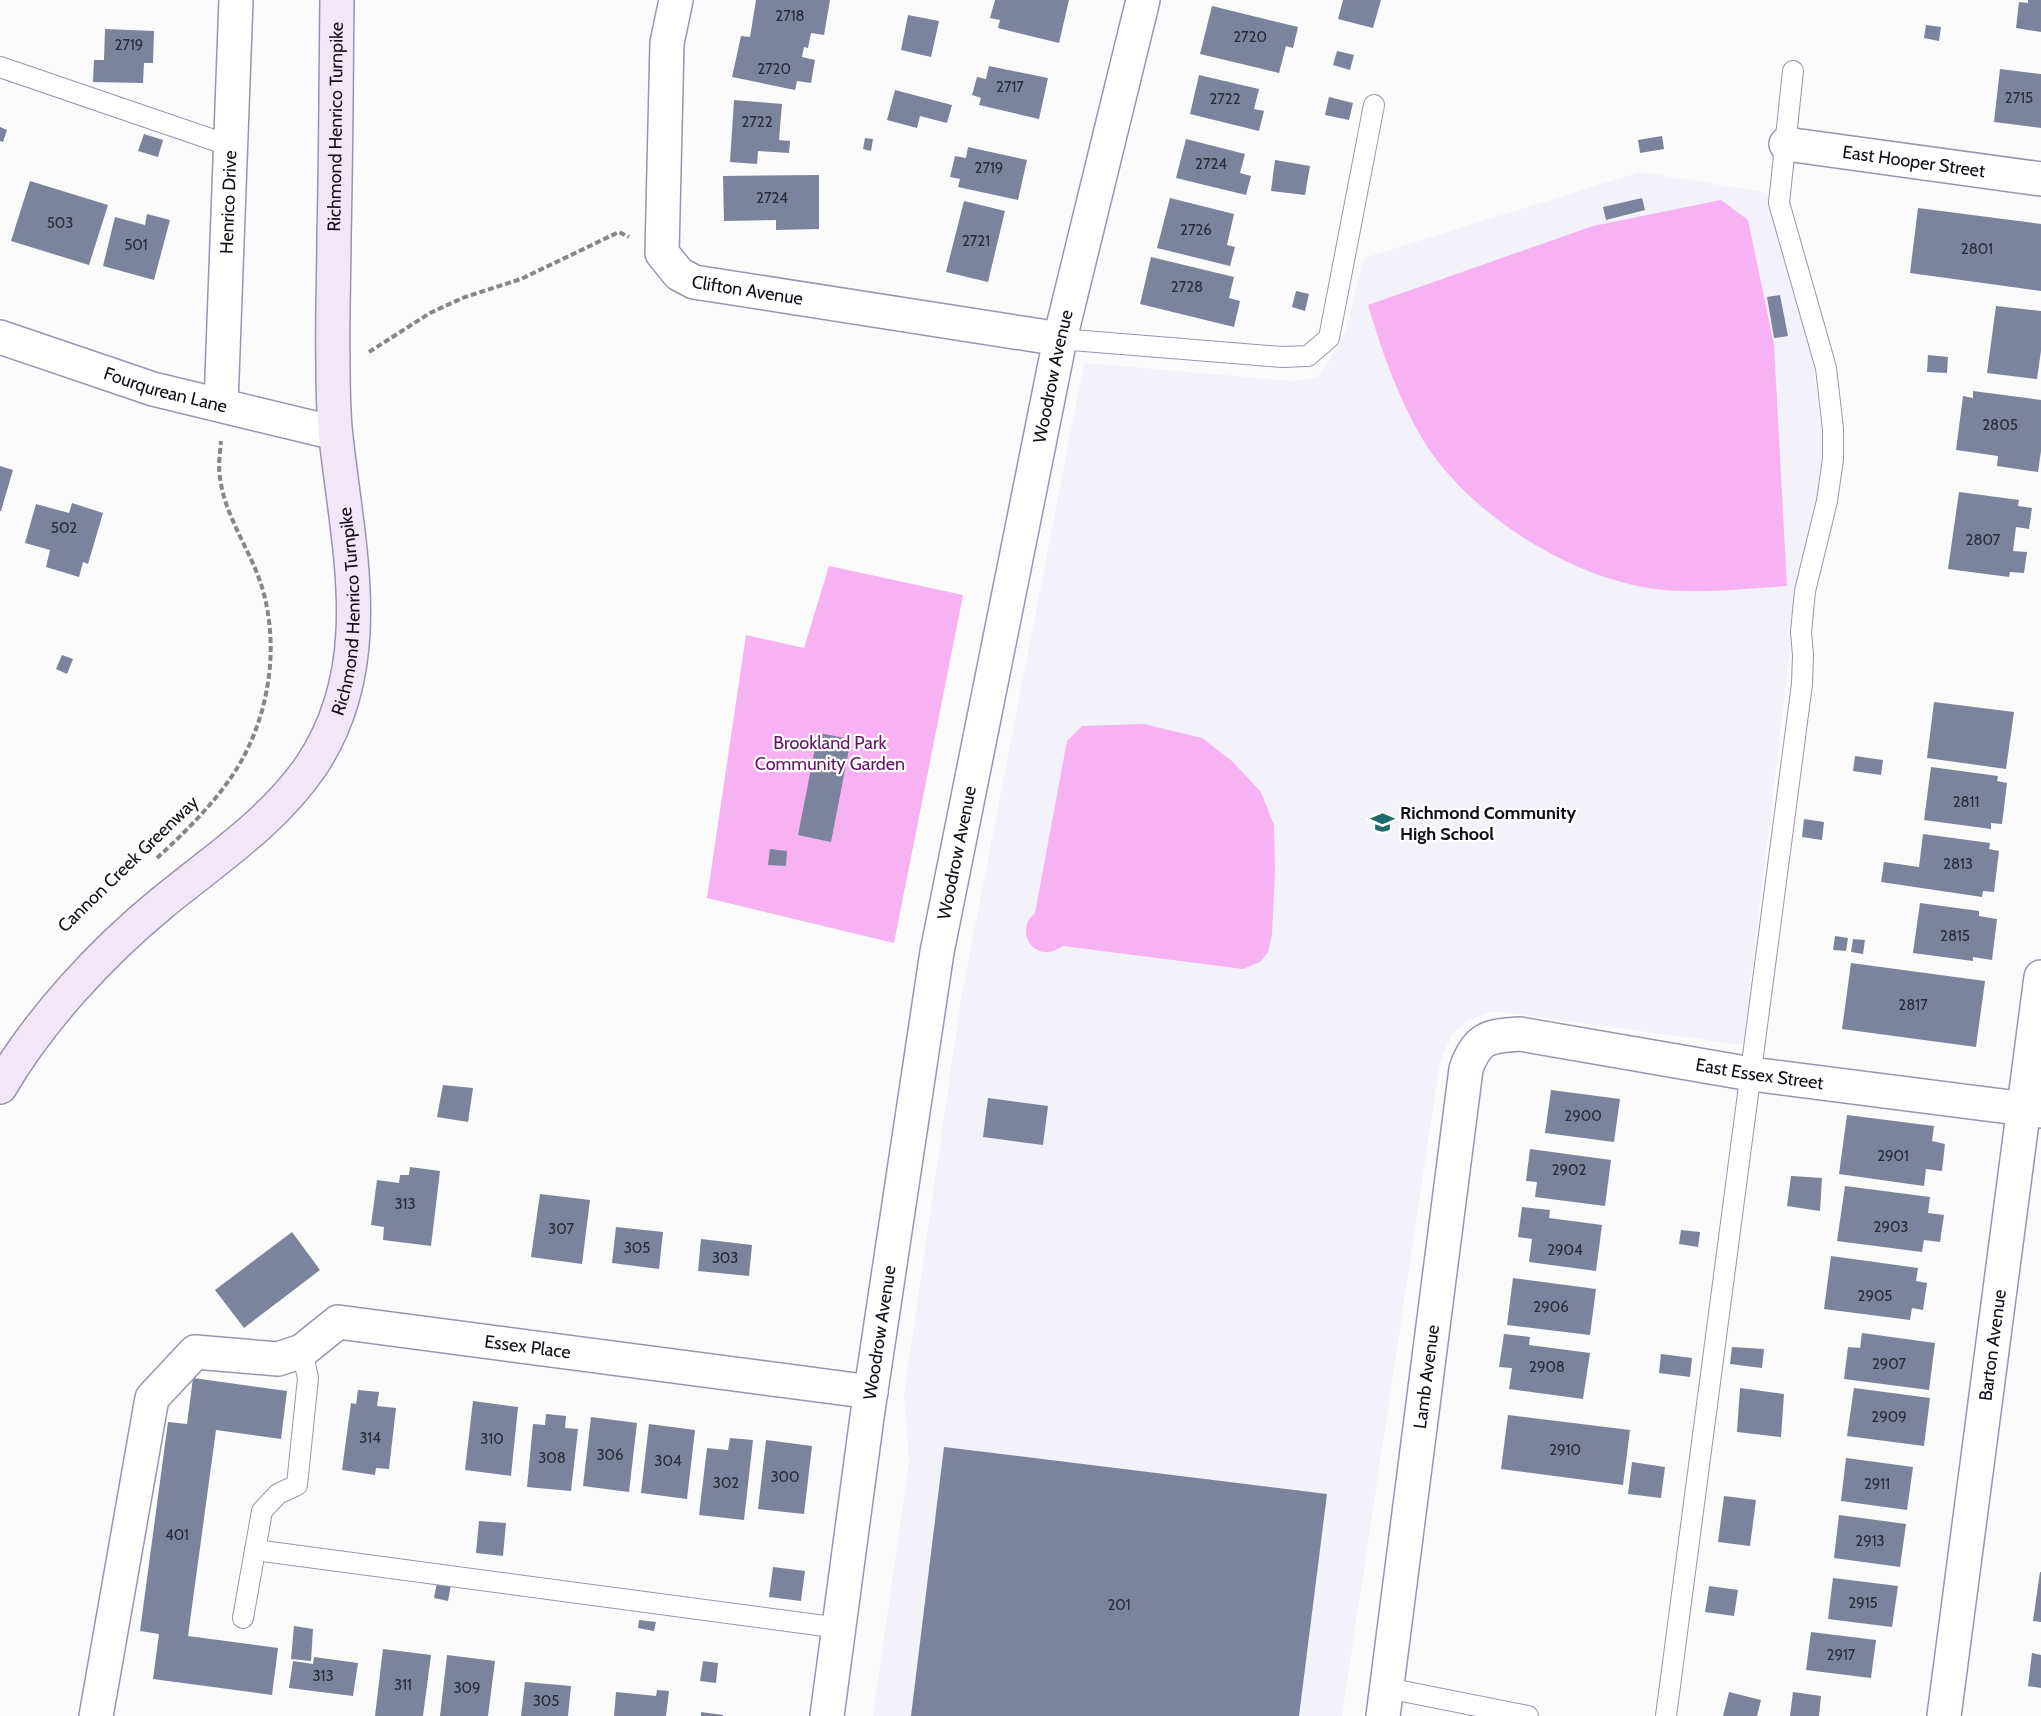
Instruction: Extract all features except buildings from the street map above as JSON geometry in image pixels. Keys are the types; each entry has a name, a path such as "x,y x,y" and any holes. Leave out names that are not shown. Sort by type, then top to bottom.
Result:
{"street":[{"name":"Henrico Drive","path":"221,404 236,0"},
{"name":"Richmond Henrico Turnpike","path":"0,1087 37,1034 79,982 111,949 160,904 260,823 293,788 311,765 337,713 354,639 352,569 335,433 333,360 337,0"},
{"name":"Clifton Avenue","path":"676,0 667,43 662,253 679,274 694,282 1060,339"},
{"name":"Woodrow Avenue","path":"827,1716 871,1392 937,952 1060,339 1143,0"},
{"name":"East Hooper Street","path":"1786,144 2041,179"},
{"name":"Fourqurean Lane","path":"0,337 153,389 335,433"},
{"name":"Barton Avenue","path":"1944,1716 2032,1110 2041,977"},
{"name":"East Essex Street","path":"1481,1041 1499,1035 1520,1034 1751,1074 2032,1110"},
{"name":"Lamb Avenue","path":"1385,1702 1466,1069 1472,1052 1481,1041"},
{"name":"Essex Place","path":"96,1716 152,1398 195,1352 278,1359 302,1351 338,1322 871,1392"}],"lane":[{"path":"0,67 231,146"},
{"path":"1666,1716 1802,684 1801,632 1805,591 1827,501 1833,459 1833,429 1826,368 1779,203 1793,71"},
{"path":"1060,339 1282,357 1308,356 1329,338 1374,105"},
{"path":"243,1618 262,1511 278,1494 297,1485 308,1378 302,1351"},
{"path":"255,1550 840,1628"},
{"path":"1385,1702 1528,1716"}],"path":[{"path":"333,360 370,352 416,321 465,297 521,279 619,232 630,237"},
{"name":"Cannon Creek Greenway","path":"152,862 210,804 233,774 259,720 268,682 271,643 266,603 261,585 226,502 219,475 221,404"}],"shaded area":[{"name":"Richmond Community High School","path":"1640,172 1767,193 1813,364 1826,453 1819,499 1807,536 1799,576 1743,1045 1492,1011 1467,1021 1452,1034 1440,1062 1342,1716 873,1716 909,1463 904,1395 961,999 1084,363 1291,381 1317,377 1329,362 1346,329 1364,258"}],"green space":[{"path":"1721,200 1748,220 1774,345 1787,586 1673,591 1637,586 1607,578 1545,551 1516,533 1463,490 1441,466 1414,424 1391,374 1368,305 1593,226"},
{"name":"Brookland Park Community Garden","path":"829,566 963,595 894,943 707,898 746,635 804,648"},
{"path":"1144,724 1202,738 1232,761 1261,792 1274,825 1275,871 1272,934 1268,952 1260,962 1243,969 1063,946 1052,952 1044,952 1034,948 1028,940 1026,930 1028,921 1035,913 1067,741 1082,726"}],"place":[{"name":"Richmond Community High School","path":"1382,823"}]}
